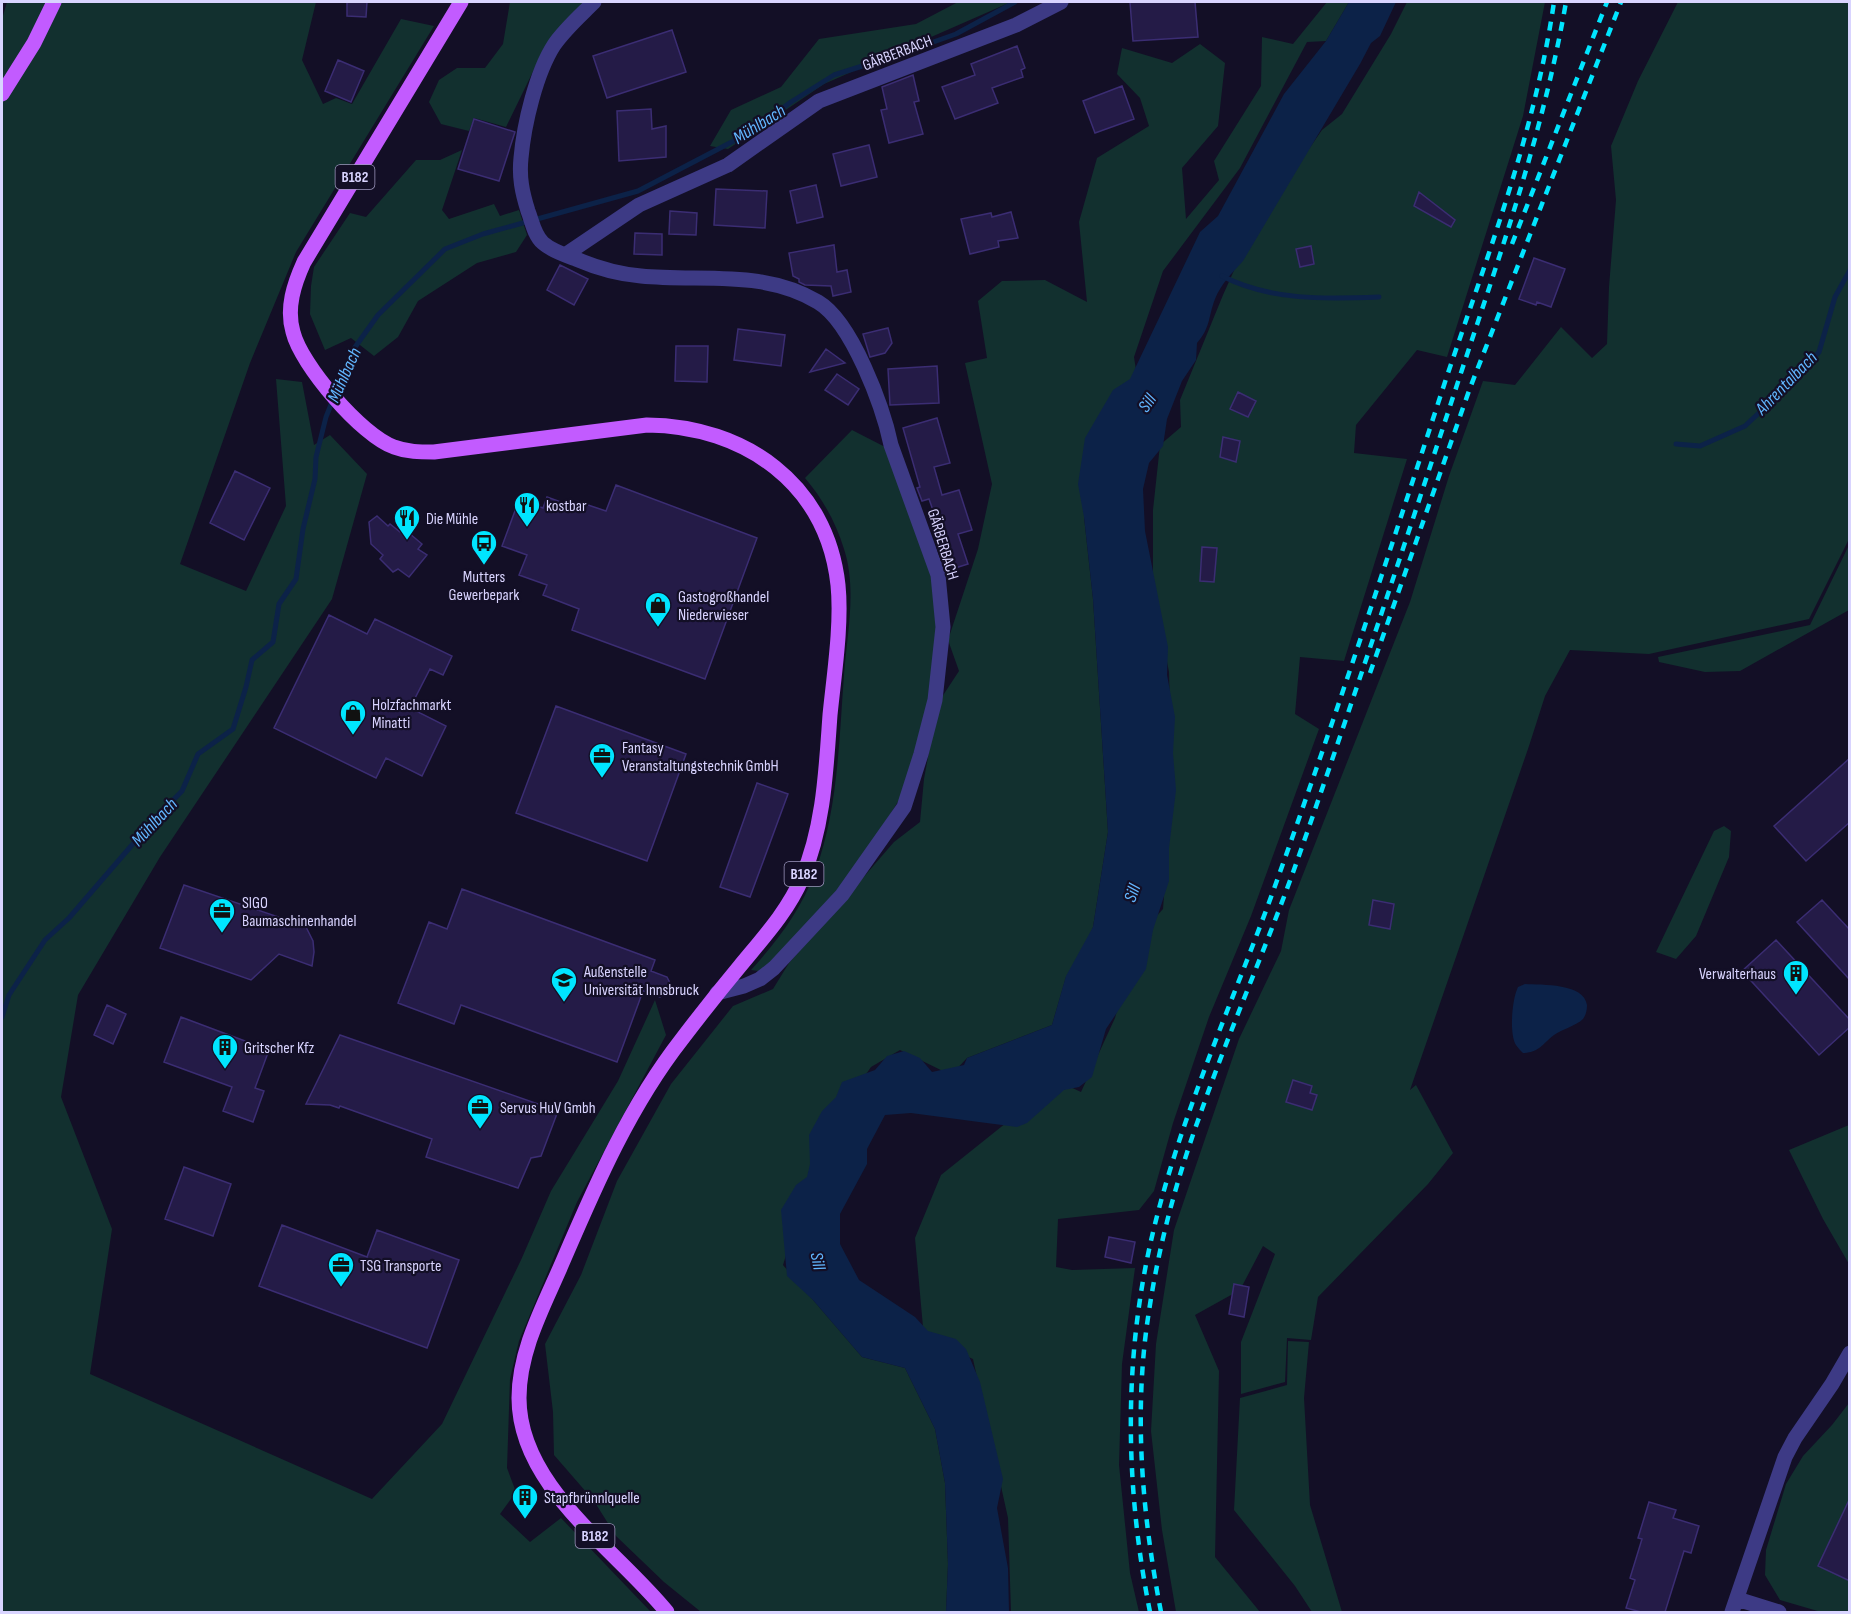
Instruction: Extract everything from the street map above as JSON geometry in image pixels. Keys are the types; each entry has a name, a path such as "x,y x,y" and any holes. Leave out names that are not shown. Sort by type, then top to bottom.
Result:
{"main road":[{"path":"2,94 34,43 54,2"},
{"name":"B182","path":"461,2 308,255 298,276 292,293 290,317 293,333 307,363 358,422 392,447 414,452 434,452 647,425 687,428 734,443 788,478 807,501 831,546 839,598 826,770 817,834 803,876 788,906 772,928 717,993 644,1092 584,1213 535,1326 524,1360 519,1397 524,1432 531,1454 550,1485 667,1612"}],"street":[{"name":"GÄRBERBACH","path":"594,2 564,32 554,46 545,62 533,96 521,155 520,173 521,188 535,231 542,242 565,255 607,270 635,276 761,281 810,297 829,310 847,334 877,398 891,445 938,575 943,627 936,691 921,754 904,807 842,895 774,968 752,983 717,993"},
{"name":"GÄRBERBACH","path":"565,255 639,205 728,165 819,101 1017,25 1061,2"},
{"path":"1779,1612 1735,1606 1785,1457 1849,1353"}],"green space":[{"path":"7,2 316,2 302,60 323,104 336,98 352,104 401,19 434,26 296,252 250,363 180,564 246,591 286,506 276,379 302,382 314,445 330,435 367,474 332,599 160,857 78,995 61,1097 112,1229 90,1374 372,1499 442,1424 521,1260 551,1191 618,1081 655,1000 666,1035 577,1202 519,1341 510,1379 507,1468 516,1492 500,1514 530,1542 561,1518 651,1612 2,1612 2,19"},
{"path":"510,2 586,2 541,55 506,127 474,118 469,131 441,124 429,102 439,80 457,68 485,68 503,44"},
{"path":"958,2 1011,2 824,84 728,149 710,146 731,110 781,87 819,39 916,24"},
{"path":"1327,2 1349,2 1326,41 1307,42 1240,168 1163,271 1134,357 1140,396 1084,517 1093,599 1108,832 1093,927 1077,975 1066,977 1052,1025 967,1058 951,1075 900,1050 871,1067 823,1136 783,1265 862,1357 905,1368 935,1429 945,1483 948,1564 946,1612 701,1612 664,1582 616,1536 594,1501 554,1455 553,1412 545,1344 581,1275 617,1181 671,1084 733,1006 773,989 789,963 894,842 920,822 924,779 938,703 959,671 948,640 978,549 992,484 965,363 987,358 978,301 1002,281 1045,280 1087,302 1079,222 1097,158 1149,126 1140,98 1117,74 1122,48 1172,63 1200,44 1225,63 1218,126 1182,168 1186,219 1219,180 1214,161 1261,86 1262,37 1293,44"},
{"path":"1407,2 1545,2 1523,116 1447,357 1417,350 1356,425 1354,453 1407,459 1344,661 1300,657 1295,714 1319,729 1251,916 1209,1017 1173,1123 1154,1191 1139,1210 1058,1219 1056,1267 1072,1270 1135,1268 1122,1364 1119,1465 1130,1573 1139,1612 1011,1612 1008,1518 973,1359 924,1338 915,1238 941,1175 1006,1123 1066,1085 1081,1092 1115,1018 1136,939 1163,909 1172,789 1169,672 1153,590 1153,510 1160,445 1181,427 1180,400 1240,257 1266,211 1322,130 1342,114 1391,34"},
{"path":"1678,2 1849,2 1849,539 1809,619 1649,654 1570,650 1545,696 1410,1090 1416,1085 1453,1153 1428,1184 1318,1297 1311,1340 1287,1338 1285,1382 1241,1394 1241,1342 1275,1254 1263,1246 1240,1290 1195,1315 1219,1371 1215,1557 1260,1612 1176,1612 1162,1530 1151,1431 1156,1344 1174,1230 1239,1039 1281,951 1289,910 1410,602 1449,476 1483,381 1515,385 1561,327 1592,358 1607,344 1616,200 1611,146 1638,81"},
{"path":"462,150 442,210 449,219 494,204 500,216 519,210 527,235 516,252 477,263 418,301 398,337 374,356 351,338 325,350 310,314 314,267 350,213 366,217 416,160 440,160"},
{"path":"852,430 889,449 932,572 938,624 936,669 906,789 857,867 784,951 759,971 751,970 779,936 803,899 815,872 829,824 839,750 850,612 850,580 848,564 837,530 823,503 805,478"},
{"path":"1849,545 1849,610 1740,671 1705,672 1659,662 1658,657 1810,625"},
{"path":"1724,826 1731,831 1729,857 1696,936 1676,959 1656,952 1714,831"},
{"path":"1849,1125 1849,1264 1823,1219 1789,1150"},
{"path":"1288,1341 1309,1342 1304,1398 1310,1505 1342,1612 1312,1612 1295,1586 1234,1510 1240,1398 1287,1385"},
{"path":"1849,1403 1849,1612 1821,1612 1780,1600 1765,1575 1766,1550 1786,1484 1803,1456"}],"water":[{"name":"Sill","path":"1349,2 1396,2 1380,36 1371,43 1243,261 1217,294 1207,327 1197,343 1196,360 1182,381 1167,419 1163,446 1149,463 1143,489 1145,531 1168,647 1167,675 1175,717 1173,753 1176,790 1169,848 1169,881 1153,930 1146,969 1106,1029 1092,1077 1079,1087 1064,1090 1027,1123 1017,1127 911,1113 885,1115 867,1149 867,1164 840,1214 840,1244 859,1280 915,1317 928,1331 956,1339 966,1349 980,1382 1003,1479 997,1508 1008,1568 1009,1612 946,1612 948,1564 945,1483 935,1429 905,1368 862,1357 813,1300 787,1276 781,1210 796,1185 807,1177 810,1164 809,1135 822,1111 836,1097 842,1082 875,1070 887,1056 904,1051 920,1058 932,1072 964,1065 967,1058 1052,1025 1066,976 1093,927 1108,832 1093,599 1078,484 1085,438 1113,390 1130,379 1200,232 1218,216 1284,94 1326,41"},
{"path":"1525,984 1551,985 1571,989 1584,998 1587,1007 1583,1019 1557,1033 1537,1050 1523,1053 1514,1040 1512,1016 1518,987"}],"building":[{"path":"347,2 367,2 366,17 347,16"},
{"path":"1130,2 1195,2 1198,37 1133,41"},
{"path":"672,30 686,72 607,98 593,56"},
{"path":"1017,46 1025,68 1021,70 1023,77 992,88 998,103 955,119 942,87 975,75 971,64"},
{"path":"338,60 364,71 351,102 325,91"},
{"path":"913,75 919,101 914,102 923,134 889,143 881,110 887,109 882,87"},
{"path":"1122,86 1134,119 1095,133 1083,101"},
{"path":"651,109 652,129 666,126 666,157 619,161 617,111"},
{"path":"474,119 515,132 499,181 458,169"},
{"path":"869,145 877,177 841,186 833,154"},
{"path":"816,185 823,217 797,223 790,191"},
{"path":"716,189 767,191 765,228 714,225"},
{"path":"1419,192 1455,220 1451,227 1414,206"},
{"path":"670,211 697,213 696,235 669,234"},
{"path":"1011,212 1018,238 998,241 999,247 970,254 961,219 991,213 992,217"},
{"path":"635,233 662,234 662,255 634,254"},
{"path":"834,245 837,272 847,270 851,292 833,296 831,286 805,285 793,276 789,253"},
{"path":"1311,246 1314,264 1300,267 1296,249"},
{"path":"1534,258 1565,269 1551,307 1519,299"},
{"path":"560,265 588,279 574,305 547,290"},
{"path":"888,328 892,343 885,353 870,357 863,334"},
{"path":"738,329 785,335 781,366 734,360"},
{"path":"676,346 708,346 707,382 675,381"},
{"path":"826,349 845,363 810,372"},
{"path":"937,366 939,403 890,405 888,369"},
{"path":"837,374 859,389 848,405 825,390"},
{"path":"1238,392 1256,401 1248,417 1230,409"},
{"path":"937,418 950,463 934,467 942,495 959,490 972,530 958,534 968,564 952,569 937,515 935,516 929,499 922,501 917,488 920,487 903,428"},
{"path":"1223,437 1240,441 1236,462 1220,457"},
{"path":"235,471 270,488 244,540 210,523"},
{"path":"616,485 757,538 705,679 572,630 579,609 543,595 547,585 519,575 527,555 502,546 519,500 543,508 547,497 580,509 582,503 606,511"},
{"path":"377,516 388,526 390,524 400,532 403,528 422,544 418,549 427,555 409,577 398,569 393,572 380,559 383,555 371,544 369,522"},
{"path":"1202,547 1217,548 1214,582 1200,581"},
{"path":"329,615 367,634 375,619 452,656 443,675 430,669 410,708 446,726 422,776 386,758 376,778 274,728"},
{"path":"556,706 686,754 647,861 516,813"},
{"path":"1850,758 1850,822 1806,861 1774,826"},
{"path":"757,783 788,794 750,897 720,887"},
{"path":"184,885 306,927 313,941 312,966 279,954 251,980 160,948"},
{"path":"462,889 655,960 651,971 667,977 671,985 668,993 660,997 643,991 617,1062 461,1005 454,1024 398,1003 429,922 447,929"},
{"path":"1373,900 1394,904 1390,929 1369,925"},
{"path":"1822,900 1850,930 1850,980 1797,922"},
{"name":"Verwalterhaus","path":"1776,940 1850,1020 1850,1027 1819,1055 1742,971"},
{"path":"107,1005 126,1014 113,1044 94,1035"},
{"name":"Gritscher Kfz","path":"181,1017 269,1050 255,1088 264,1091 253,1122 223,1111 232,1087 164,1062"},
{"path":"340,1035 558,1111 541,1156 531,1158 518,1188 426,1157 432,1139 340,1106 339,1108 330,1105 306,1104"},
{"path":"1293,1080 1312,1086 1310,1093 1317,1095 1312,1110 1286,1102"},
{"path":"184,1167 231,1184 213,1236 165,1219"},
{"path":"282,1225 367,1257 377,1230 459,1260 427,1348 259,1286"},
{"path":"1109,1237 1135,1242 1131,1263 1105,1257"},
{"path":"1234,1284 1249,1287 1244,1317 1229,1314"},
{"path":"1850,1498 1850,1581 1818,1566"},
{"path":"1649,1502 1676,1510 1673,1518 1699,1526 1691,1553 1684,1551 1665,1612 1641,1612 1626,1608 1635,1580 1630,1578 1642,1539 1638,1538"}],"waterway":[{"name":"Mühlbach","path":"2,1017 9,995 45,940 69,918 151,823 182,791 198,754 233,729 252,660 273,642 279,604 296,579 303,529 315,479 316,457 326,417 353,350 378,315 445,249 483,234 638,191 747,134 834,75 956,34 1015,2"},
{"name":"Ahrentalbach","path":"1676,444 1700,446 1745,426 1794,380 1819,352 1835,297 1850,270"},
{"name":"Ahrentalbach","path":"1222,276 1260,290 1299,297 1379,297"}],"railway":[{"path":"1150,1612 1135,1514 1131,1416 1137,1317 1156,1220 1181,1135 1275,886 1319,761 1493,241 1535,99 1554,2"},
{"path":"1161,1612 1145,1500 1141,1386 1149,1311 1170,1212 1212,1081 1290,881 1322,790 1487,295 1532,150 1566,2"},
{"path":"1512,244 1607,2"},
{"path":"1370,673 1470,388 1621,2"}],"place":[{"name":"kostbar","path":"527,528"},
{"name":"Die Mühle","path":"407,541"},
{"name":"Mutters Gewerbepark","path":"484,566"},
{"name":"Gastogroßhandel Niederwieser","path":"658,628"},
{"name":"Holzfachmarkt Minatti","path":"353,736"},
{"name":"Fantasy Veranstaltungstechnik GmbH","path":"602,779"},
{"name":"SIGO Baumaschinenhandel","path":"222,934"},
{"name":"Verwalterhaus","path":"1796,996"},
{"name":"Außenstelle Universität Innsbruck","path":"564,1003"},
{"name":"Gritscher Kfz","path":"225,1070"},
{"name":"Servus HuV Gmbh","path":"480,1130"},
{"name":"TSG Transporte","path":"341,1288"},
{"name":"Stapfbrünnlquelle","path":"525,1520"}]}
